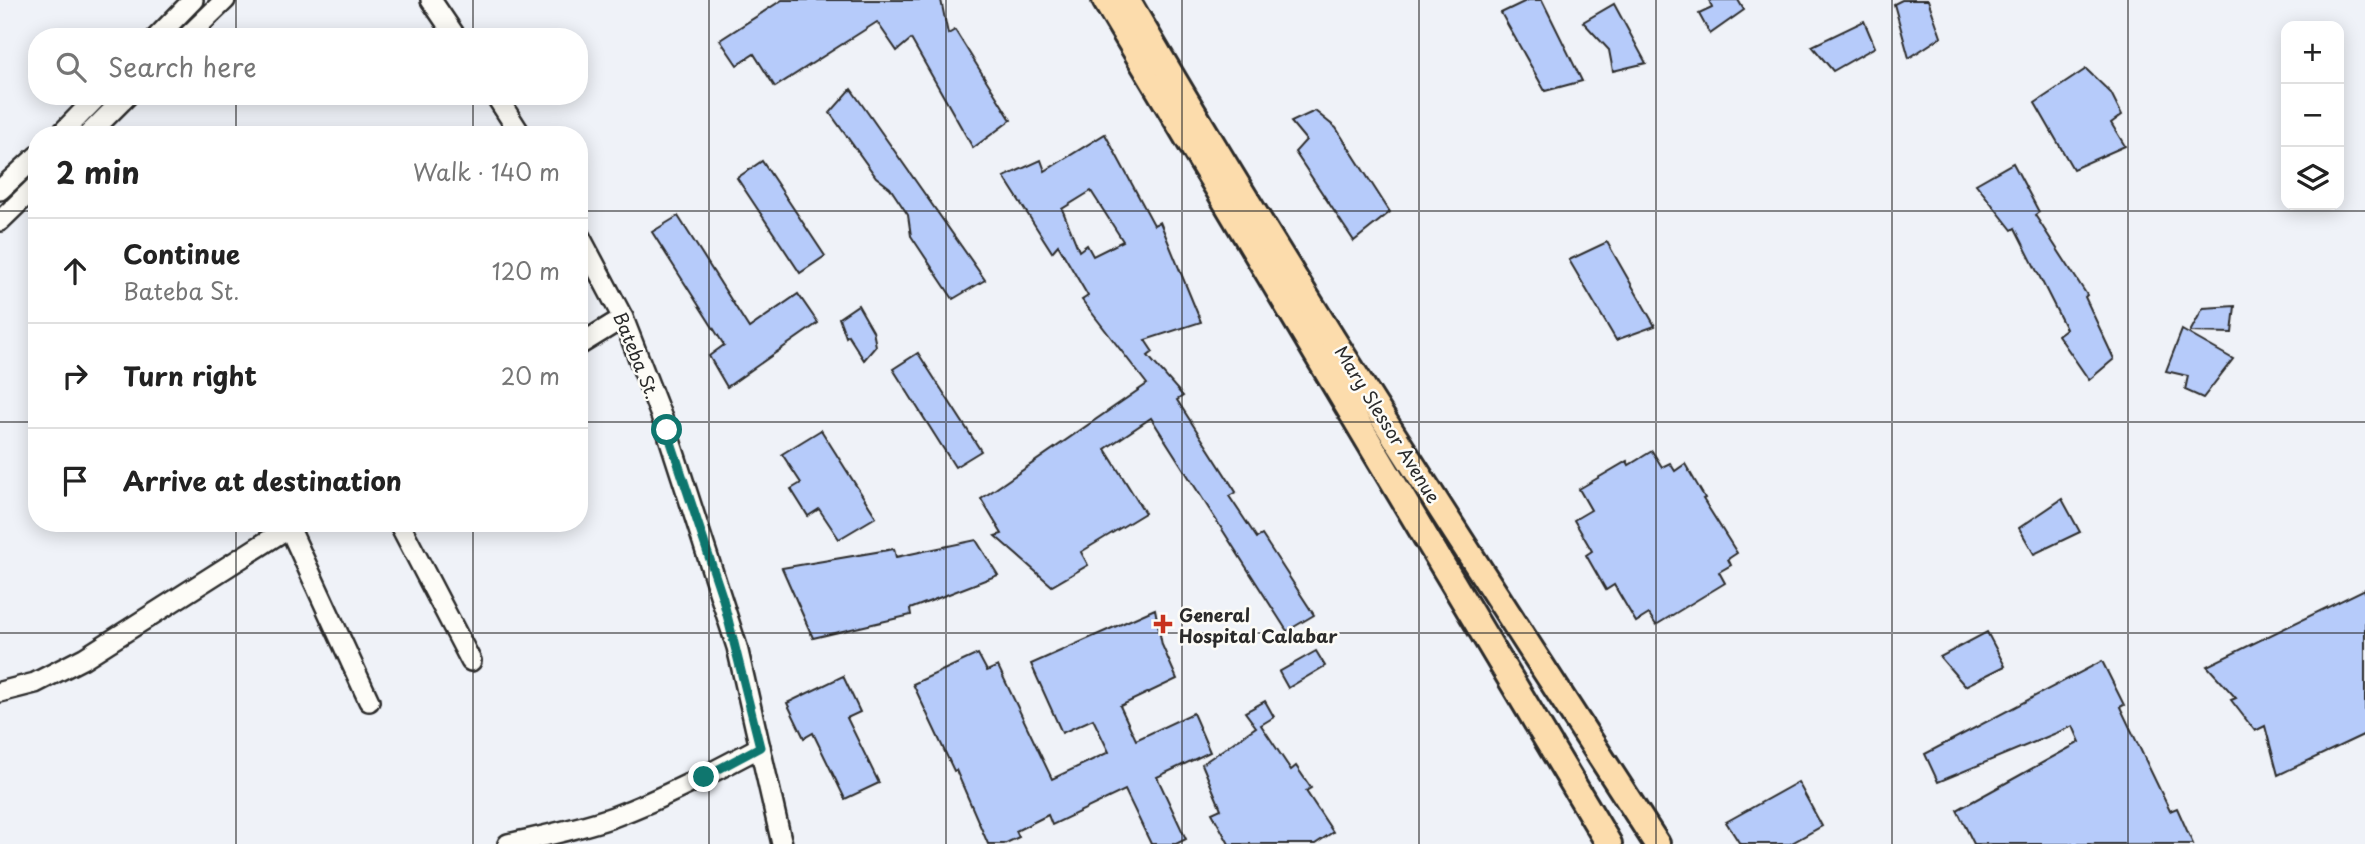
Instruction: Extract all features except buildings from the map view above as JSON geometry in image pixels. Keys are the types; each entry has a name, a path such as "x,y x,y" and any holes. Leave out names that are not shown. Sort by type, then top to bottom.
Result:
{"main road":[{"name":"Mary Slessor Avenue","path":"1105,0 1609,844"},
{"name":"Mary Slessor Avenue","path":"1127,0 1206,135 1467,550 1657,844"}],"street":[{"path":"166,28 193,0"},
{"path":"196,28 225,0"},
{"path":"431,0 450,28"},
{"path":"69,126 89,105"},
{"path":"97,126 118,105"},
{"path":"502,105 515,126"},
{"path":"0,190 28,164"},
{"path":"0,221 28,194"},
{"name":"Bateba St.","path":"588,252 623,318 667,430 723,599 782,844"},
{"path":"588,339 623,318"},
{"path":"0,692 35,683 85,658 282,532"},
{"path":"296,532 369,701"},
{"path":"404,532 471,662"},
{"path":"508,844 614,817 704,777 760,747"}],"place":[{"name":"General Hospital Calabar","path":"1163,624"}],"route":[{"path":"667,430 723,599 760,747 704,777"}]}
